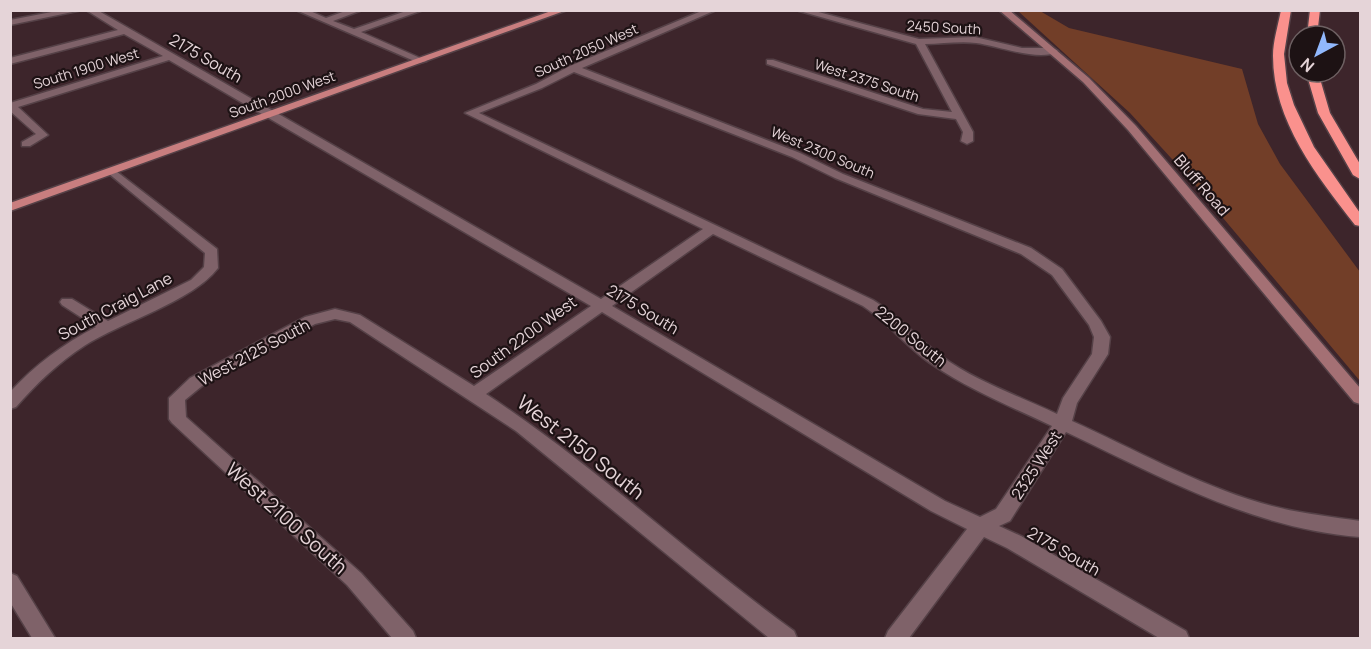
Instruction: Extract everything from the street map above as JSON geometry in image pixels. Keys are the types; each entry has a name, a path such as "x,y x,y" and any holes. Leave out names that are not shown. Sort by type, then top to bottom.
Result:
{"highway":[{"path":"1286,10 1279,59 1290,109 1317,163 1360,222"},
{"path":"1315,84 1332,129 1360,174"}],"main road":[{"name":"South 2000 West","path":"10,207 563,10"}],"street":[{"path":"10,23 78,10"},
{"name":"2175 South","path":"90,10 600,305 938,506 1014,542 1178,639"},
{"path":"300,10 422,61"},
{"path":"324,21 357,10"},
{"path":"354,32 420,10"},
{"name":"South 2050 West","path":"470,113 539,86 573,68 712,10"},
{"name":"2450 South","path":"800,10 919,42 975,40 1022,51 1053,51"},
{"name":"Bluff Road","path":"1003,10 1086,80 1132,128 1360,398"},
{"path":"10,62 124,31"},
{"path":"919,42 957,116 968,132 967,141"},
{"name":"South 1900 West","path":"11,106 169,57"},
{"name":"West 2375 South","path":"770,62 922,112 957,116"},
{"name":"West 2300 South","path":"573,68 796,155 839,176 1026,251 1057,272"},
{"path":"11,106 44,135 26,144"},
{"name":"2200 South","path":"470,113 868,303 888,315 936,360 969,380 1216,495 1261,512 1360,530"},
{"name":"South Craig Lane","path":"10,403 34,375 60,355 106,327 196,283 211,268 212,252 112,171"},
{"name":"South 2200 West","path":"474,394 712,229"},
{"name":"2325 West","path":"896,639 981,526 1004,515 1064,423 1069,402 1100,354 1102,337 1096,324 1057,272"},
{"path":"67,302 106,327"},
{"name":"West 2150 South","path":"334,314 355,318 474,394 544,443 736,603 786,639"},
{"name":"West 2125 South","path":"177,398 196,382 310,320 334,314"},
{"name":"West 2100 South","path":"177,398 178,419 354,579 405,639"},
{"path":"10,582 44,639"}],"shaded area":[{"path":"1018,11 1040,11 1069,28 1242,69 1258,124 1280,164 1360,272 1360,381 1192,181 1130,113"}]}
